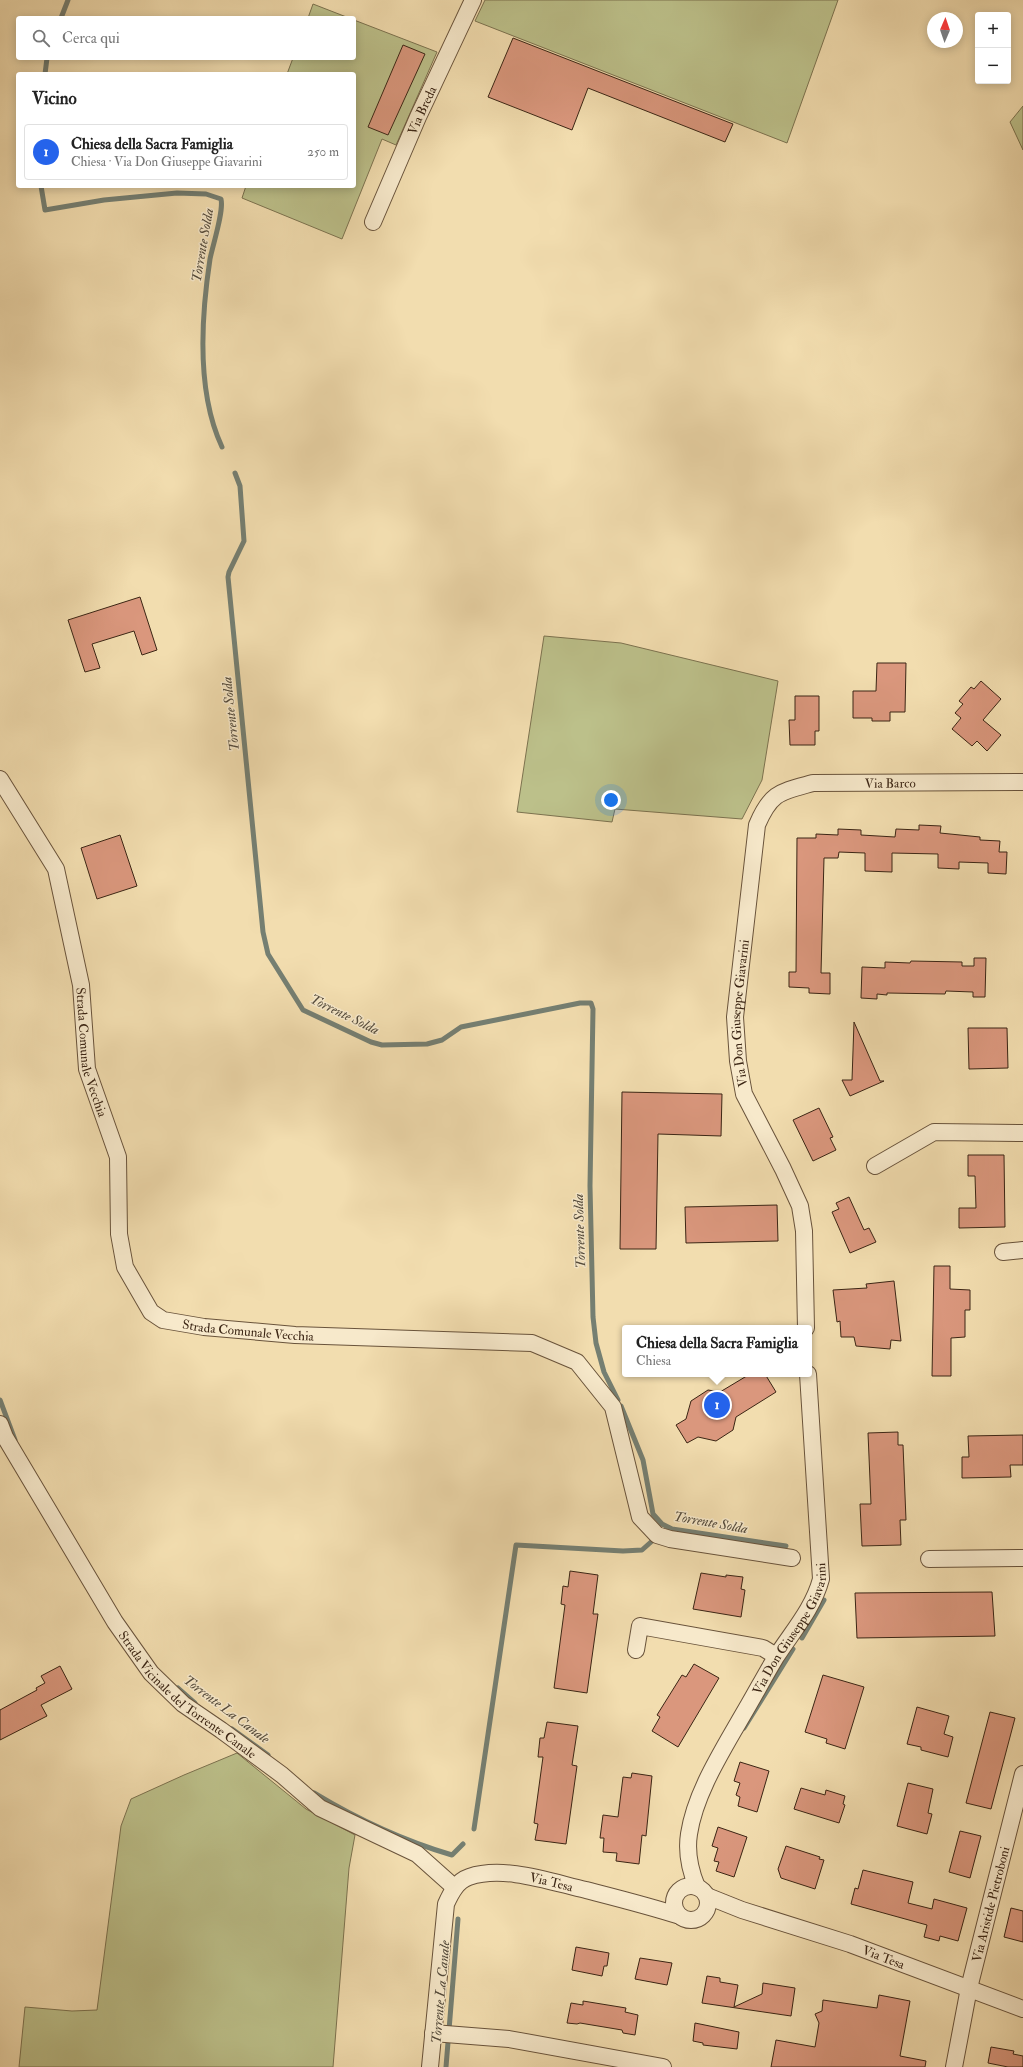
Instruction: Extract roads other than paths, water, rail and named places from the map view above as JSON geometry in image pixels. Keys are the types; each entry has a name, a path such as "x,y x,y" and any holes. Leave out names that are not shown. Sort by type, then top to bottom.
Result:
{"street":[{"name":"Via Breda","path":"373,222 418,117 473,0"},
{"name":"Strada Comunale Vecchia","path":"0,779 56,869 81,985 87,1069 118,1157 119,1234 125,1267 151,1312 163,1320 204,1327 295,1335 532,1343 577,1362 613,1407 640,1517 657,1535 670,1539 792,1558"},
{"name":"Via Barco","path":"765,806 780,792 813,783 1023,782"},
{"name":"Via Don Giuseppe Giavarini","path":"765,806 757,825 734,1017 738,1061 744,1094 783,1169 800,1206 804,1231 806,1325"},
{"path":"875,1166 934,1132 1023,1133"},
{"path":"1003,1252 1023,1250"},
{"name":"Via Don Giuseppe Giavarini","path":"702,1892 689,1867 688,1835 693,1814 714,1765 776,1656 792,1636 818,1592 821,1579 808,1377"},
{"name":"Strada Vicinale del Torrente Canale","path":"0,1424 5,1437 115,1622 151,1673 183,1704 221,1730 282,1776 320,1808 417,1854 454,1887"},
{"path":"929,1559 1023,1558"},
{"path":"636,1650 640,1626 763,1648 776,1656"},
{"name":"Via Aristide Pietroboni","path":"954,2067 969,1988 1023,1774"},
{"name":"Via Don Giuseppe Giavarini","path":"676,1894 689,1867"},
{"name":"Via Tesa","path":"454,1887 468,1877 494,1874 526,1876 650,1906 680,1916"},
{"path":"650,1906 676,1894 687,1886 702,1892 708,1903 704,1913 699,1918 693,1919 686,1919 680,1916 674,1907 676,1894"},
{"path":"430,2067 435,2033 446,1904 454,1887"},
{"name":"Via Tesa","path":"702,1892 742,1910 833,1938 1023,2008"},
{"name":"Via Tesa","path":"704,1913 742,1910"},
{"path":"435,2033 509,2039 664,2067"}],"waterway":[{"name":"Torrente Solda","path":"62,16 68,0"},
{"name":"Torrente Solda","path":"45,72 47,60"},
{"name":"Torrente Solda","path":"41,188 45,210 104,200 177,193 206,194 221,199 222,204 220,219 210,259 204,306 203,354 204,379 208,403 214,426 222,447"},
{"name":"Torrente Solda","path":"235,473 240,486 244,541 228,577 263,932 268,954 303,1010 371,1042 382,1045 427,1044 442,1040 461,1027 580,1003 591,1003 593,1009 590,1186 593,1317 596,1343 604,1372 618,1400"},
{"name":"Torrente La Canale","path":"0,1400 15,1440"},
{"name":"Torrente Solda","path":"621,1406 643,1460 653,1514 662,1524 672,1529 786,1546"},
{"path":"474,1829 516,1545 623,1551 642,1550 651,1542"},
{"name":"Torrente Solda","path":"802,1638 824,1600"},
{"name":"Torrente Solda","path":"744,1728 793,1649"},
{"name":"Torrente La Canale","path":"178,1688 195,1703"},
{"name":"Torrente La Canale","path":"232,1729 268,1755"},
{"name":"Torrente La Canale","path":"314,1793 347,1812 416,1843 452,1855 463,1844"},
{"name":"Torrente La Canale","path":"446,2067 458,1919"}],"place":[{"name":"Chiesa della Sacra Famiglia","path":"717,1405"}]}
